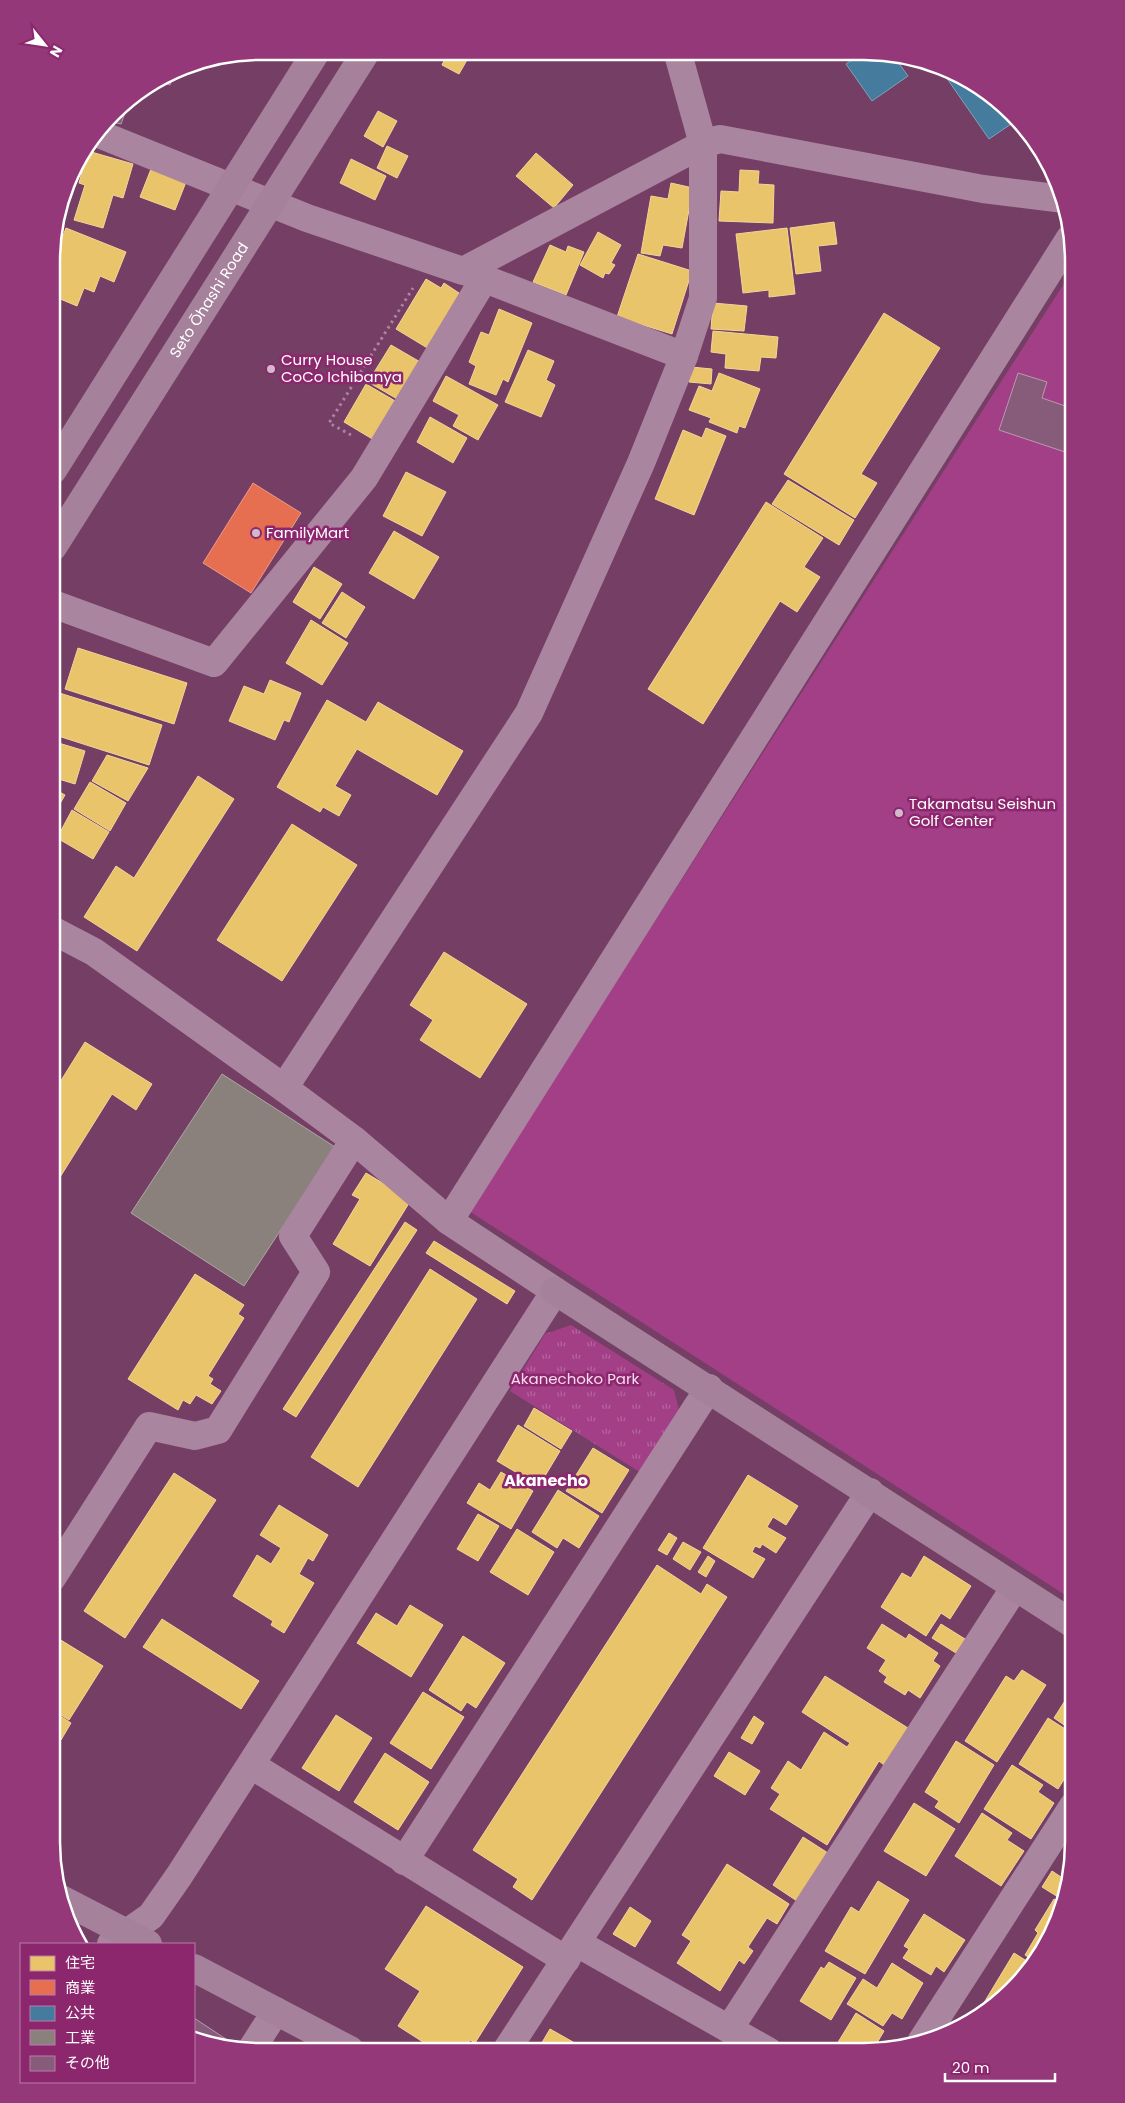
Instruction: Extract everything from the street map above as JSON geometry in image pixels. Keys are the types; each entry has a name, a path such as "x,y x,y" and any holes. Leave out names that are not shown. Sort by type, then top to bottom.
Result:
{"street":[{"path":"60,459 311,60"},
{"name":"Seto Ōhashi Road","path":"60,536 361,60"},
{"path":"284,1088 529,713 641,463 684,356 703,298 703,144 680,60"},
{"path":"104,136 232,186 307,218 474,275 684,356"},
{"path":"60,607 214,663 364,478 474,275 703,144 720,139 983,189 1055,198"},
{"path":"449,1221 1065,246"},
{"path":"60,934 94,952 284,1088 354,1140 449,1221 1065,1619"},
{"path":"60,1565 149,1426 196,1436 218,1430 316,1272 293,1236 354,1140"},
{"path":"70,1905 128,1940 151,1916 251,1765 555,1291"},
{"path":"404,1861 709,1388"},
{"path":"511,2043 870,1492"},
{"path":"730,2029 1015,1587"},
{"path":"251,1765 404,1861 571,1952 730,2029 753,2043"},
{"path":"927,2033 1065,1818"},
{"path":"195,1969 337,2043"},
{"path":"255,2043 276,2011"}],"path":[{"path":"380,451 329,423 431,260"}],"green space":[{"name":"Takamatsu Seishun Golf Center","path":"1065,282 1065,1595 469,1211"},
{"name":"Akanechoko Park","path":"571,1325 674,1390 680,1414 643,1474 510,1391 545,1334"}],"building: 住宅":[{"path":"444,60 467,60 459,74 442,65"},
{"path":"378,111 397,121 383,147 364,136"},
{"path":"387,146 408,156 397,178 377,168"},
{"path":"92,152 133,164 123,198 113,195 103,228 74,220 85,185 79,183 84,167"},
{"path":"536,153 573,185 554,208 516,176"},
{"path":"351,159 386,176 375,200 340,183"},
{"path":"151,169 186,182 175,210 140,197"},
{"path":"740,170 759,171 758,184 774,185 773,223 719,221 721,191 739,192"},
{"path":"671,183 693,188 682,248 663,245 660,256 641,253 651,196 668,199"},
{"path":"834,222 837,244 818,246 821,271 796,274 790,228"},
{"path":"66,228 126,252 114,282 100,276 94,292 84,288 77,306 60,299 61,240"},
{"path":"787,228 795,294 769,297 769,290 743,293 736,234"},
{"path":"598,232 621,245 611,263 615,265 609,274 605,273 603,278 580,265"},
{"path":"550,245 566,252 568,246 584,252 566,295 533,282"},
{"path":"638,254 692,271 672,334 617,317"},
{"path":"426,279 441,288 444,283 462,295 429,349 396,329"},
{"path":"713,303 747,306 744,331 711,329"},
{"path":"499,309 532,323 508,382 503,379 496,395 469,384 476,366 469,362 481,332 489,335"},
{"path":"884,313 940,348 861,474 877,483 855,518 784,474"},
{"path":"713,331 778,337 776,358 761,357 759,371 725,368 726,354 711,352"},
{"path":"391,345 422,363 399,400 368,382"},
{"path":"528,350 554,361 546,380 555,385 541,417 505,402"},
{"path":"691,367 712,369 711,384 689,382"},
{"path":"719,373 760,389 745,428 739,426 737,433 709,422 711,418 689,410 699,386 712,391"},
{"path":"446,376 498,405 478,440 453,426 459,415 433,401"},
{"path":"366,384 397,402 374,440 344,422"},
{"path":"430,417 467,438 453,463 417,442"},
{"path":"706,428 726,436 694,515 655,499 683,430 702,438"},
{"path":"406,472 446,492 422,536 383,516"},
{"path":"788,480 854,520 839,545 772,504"},
{"path":"766,502 823,538 804,567 820,577 797,612 780,601 703,724 648,689"},
{"path":"394,531 439,557 414,599 369,573"},
{"path":"314,567 342,584 320,619 293,602"},
{"path":"342,592 365,607 346,638 322,623"},
{"path":"311,620 348,643 322,685 286,663"},
{"path":"78,648 187,683 174,724 65,689"},
{"path":"270,680 301,693 289,722 284,720 275,740 229,721 244,686 264,694"},
{"path":"60,693 162,725 149,765 60,737"},
{"path":"327,700 366,722 378,702 463,751 437,795 357,749 335,786 351,795 339,816 323,807 320,812 277,787"},
{"path":"60,743 85,751 75,784 60,779"},
{"path":"107,755 148,768 128,801 92,781"},
{"path":"198,776 234,799 137,951 84,917 116,866 134,878"},
{"path":"90,782 126,803 110,831 74,809"},
{"path":"60,792 65,795 60,804"},
{"path":"72,810 109,832 93,859 60,840 60,832"},
{"path":"292,824 357,865 282,981 217,940"},
{"path":"444,952 527,1004 480,1078 420,1040 433,1020 410,1005"},
{"path":"85,1042 152,1084 136,1110 112,1094 60,1177 60,1082"},
{"path":"366,1173 411,1200 370,1266 333,1244 360,1199 352,1195"},
{"path":"405,1222 417,1230 296,1417 283,1409"},
{"path":"434,1241 515,1291 507,1304 426,1253"},
{"path":"430,1269 477,1299 358,1487 311,1457"},
{"path":"195,1274 244,1305 238,1314 244,1318 208,1376 213,1379 210,1384 221,1391 212,1404 196,1395 190,1404 183,1400 178,1410 128,1379"},
{"path":"534,1408 572,1431 561,1449 524,1426"},
{"path":"518,1425 560,1451 539,1486 497,1461"},
{"path":"593,1448 629,1470 602,1513 566,1491"},
{"path":"501,1472 533,1491 511,1529 467,1503 479,1483 490,1490"},
{"path":"174,1473 216,1500 125,1638 84,1611"},
{"path":"748,1475 798,1506 786,1525 773,1517 767,1527 786,1538 776,1553 762,1544 760,1548 755,1546 752,1552 765,1559 753,1578 703,1548"},
{"path":"558,1490 599,1516 579,1548 563,1538 557,1548 532,1532"},
{"path":"279,1505 328,1535 313,1561 308,1558 299,1574 314,1583 284,1633 271,1625 273,1621 233,1596 257,1555 271,1564 281,1548 260,1535"},
{"path":"478,1514 499,1526 478,1561 457,1549"},
{"path":"517,1529 554,1552 528,1595 490,1572"},
{"path":"669,1533 677,1538 667,1555 658,1550"},
{"path":"683,1542 701,1552 690,1570 673,1559"},
{"path":"708,1556 715,1561 706,1577 698,1572"},
{"path":"924,1556 971,1586 950,1619 941,1613 926,1636 881,1607 902,1573 911,1578"},
{"path":"657,1565 701,1594 707,1584 727,1597 532,1900 513,1887 518,1879 473,1850"},
{"path":"410,1605 443,1625 411,1677 357,1643 376,1613 397,1626"},
{"path":"162,1619 259,1681 241,1709 143,1647"},
{"path":"882,1624 906,1639 909,1634 938,1653 933,1661 940,1666 920,1698 908,1690 905,1695 884,1682 887,1677 879,1671 886,1660 867,1648"},
{"path":"941,1624 965,1639 956,1653 932,1638"},
{"path":"463,1636 505,1663 476,1708 467,1702 461,1711 429,1690"},
{"path":"60,1640 103,1666 69,1720 60,1714"},
{"path":"1022,1670 1046,1685 997,1762 965,1741 1006,1676 1014,1681"},
{"path":"825,1676 908,1728 884,1765 879,1761 827,1845 770,1809 780,1794 771,1788 788,1761 801,1770 824,1732 847,1747 850,1743 802,1712"},
{"path":"423,1692 464,1717 431,1769 390,1743"},
{"path":"1065,1701 1065,1726 1054,1718"},
{"path":"336,1715 372,1738 339,1791 302,1768"},
{"path":"60,1716 71,1723 60,1739"},
{"path":"754,1716 764,1723 752,1744 741,1738"},
{"path":"1048,1718 1065,1729 1065,1778 1058,1789 1019,1764"},
{"path":"956,1741 994,1765 959,1823 935,1807 939,1801 925,1792"},
{"path":"729,1752 760,1771 745,1795 714,1776"},
{"path":"385,1753 429,1782 398,1830 354,1802"},
{"path":"1012,1765 1043,1785 1038,1792 1054,1803 1031,1839 984,1809"},
{"path":"914,1803 955,1829 926,1876 884,1851"},
{"path":"982,1813 1012,1833 1007,1840 1024,1851 1001,1886 955,1856"},
{"path":"803,1837 828,1853 797,1901 773,1885"},
{"path":"727,1864 789,1904 777,1924 767,1918 748,1947 753,1951 744,1964 739,1960 720,1991 677,1963 691,1941 682,1935"},
{"path":"1052,1871 1061,1877 1062,1875 1057,1896 1042,1887"},
{"path":"878,1881 909,1900 865,1974 825,1951 851,1907 859,1912"},
{"path":"1054,1899 1056,1900 1050,1919 1029,1957 1025,1955 1038,1933 1035,1930"},
{"path":"426,1906 523,1967 475,2043 470,2040 468,2043 425,2043 398,2026 420,1991 385,1969"},
{"path":"630,1907 651,1921 635,1947 613,1934"},
{"path":"924,1914 965,1940 944,1972 936,1966 931,1975 903,1958 909,1949 904,1946"},
{"path":"1014,1953 1026,1960 1015,1975 984,2003"},
{"path":"829,1962 856,1978 831,2020 800,2001 821,1967 824,1969"},
{"path":"892,1963 923,1983 902,2019 892,2013 883,2026 847,2004 863,1979 877,1988"},
{"path":"856,2013 884,2031 877,2043 838,2043"},
{"path":"550,2029 575,2043 542,2043"}],"building: 商業":[{"path":"253,483 301,513 251,593 203,563"}],"building: 公共":[{"path":"852,60 877,60 899,63 908,76 872,101 846,64"},
{"path":"946,78 976,94 997,110 1011,124 989,139"}],"building: 工業":[{"path":"222,1074 335,1147 244,1286 131,1213"}],"building: その他":[{"path":"125,113 121,124 115,123"},
{"path":"1018,373 1047,382 1042,398 1065,406 1065,452 999,430"},
{"path":"195,2019 227,2040 195,2032"}],"place":[{"name":"Curry House CoCo Ichibanya","path":"271,369"},
{"name":"FamilyMart","path":"256,533"},
{"name":"Takamatsu Seishun Golf Center","path":"899,813"}],"district":[{"name":"Akanecho","path":"546,1480"}]}
